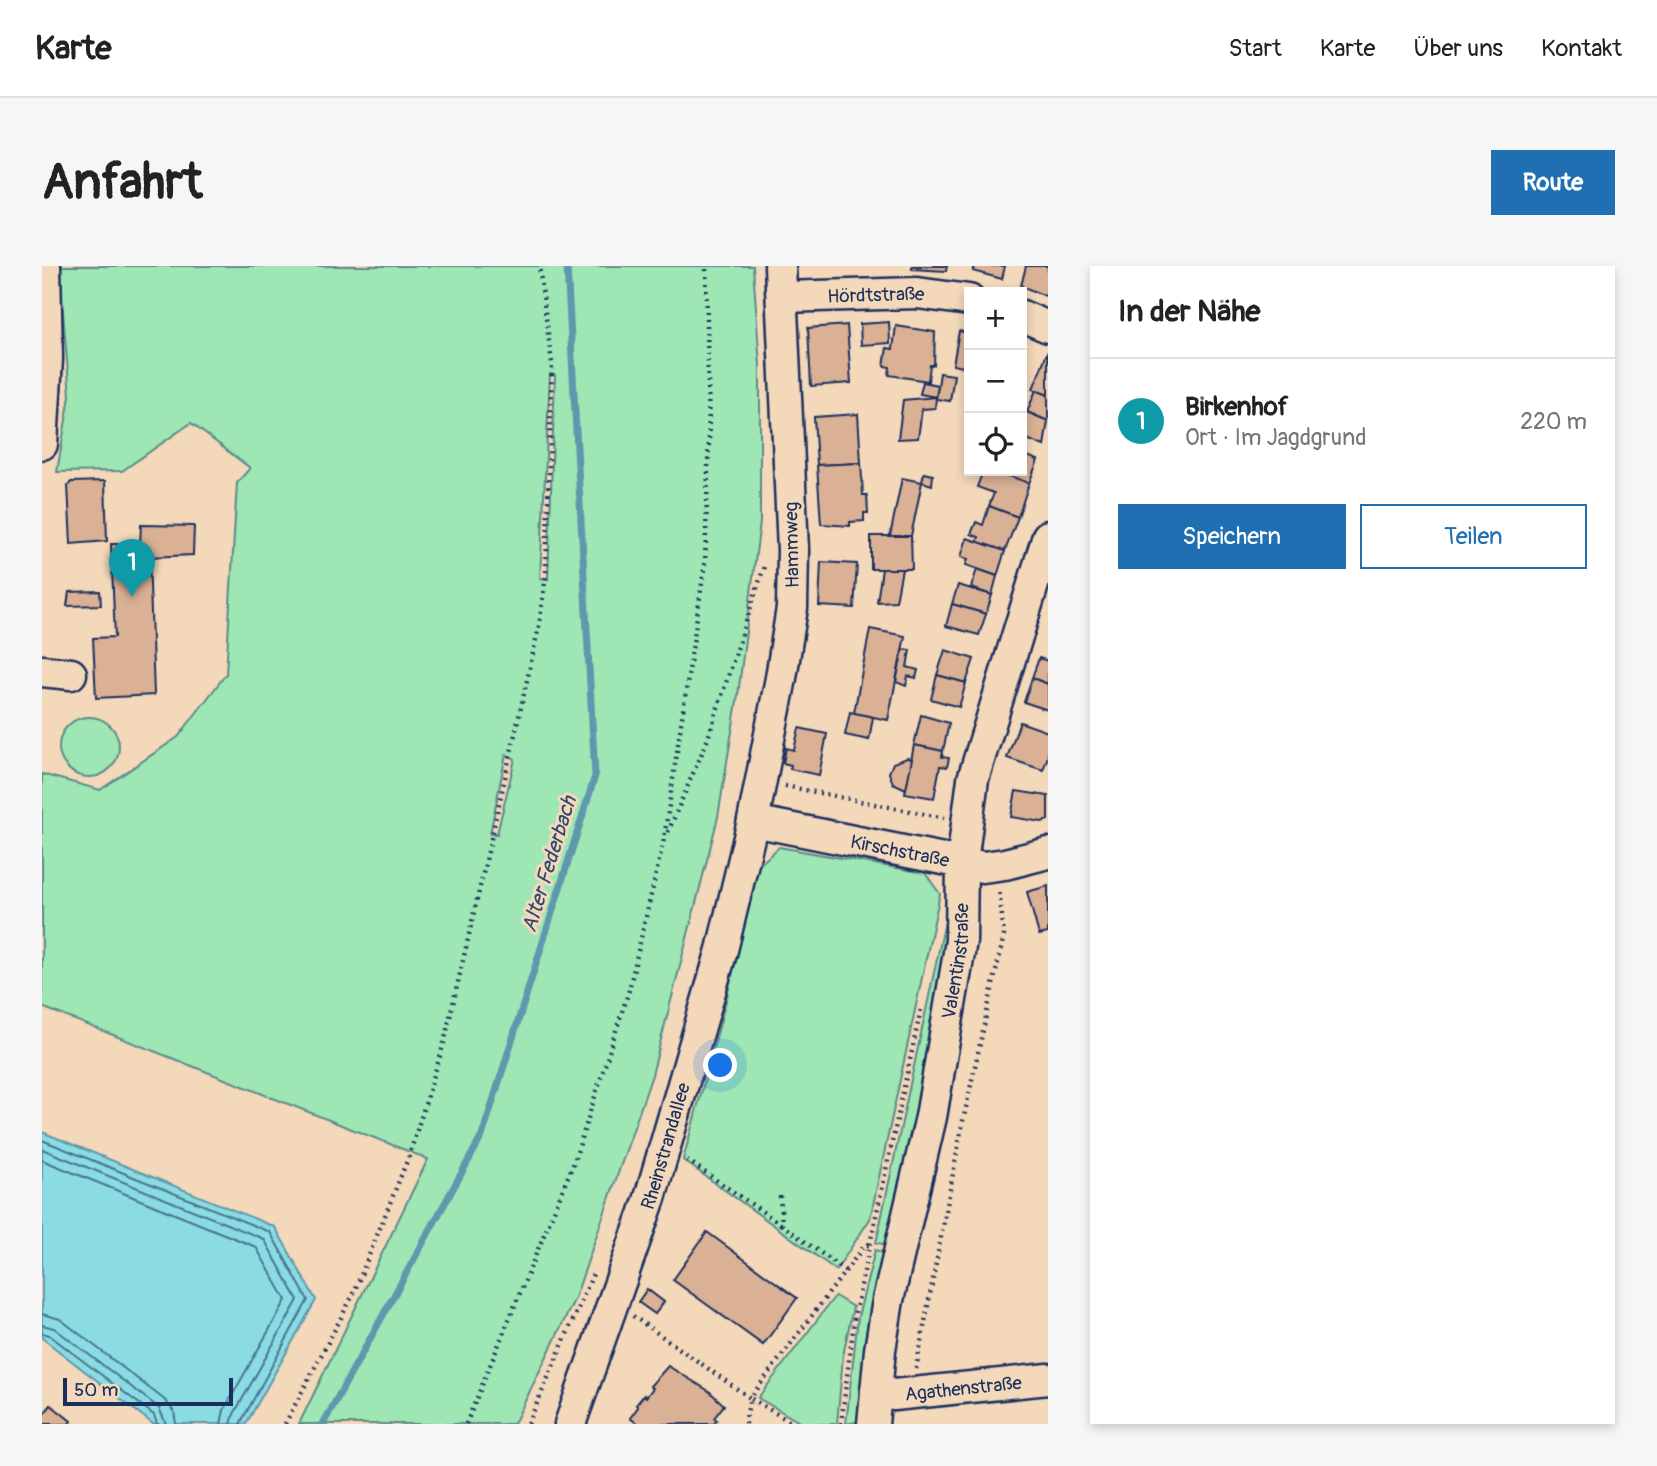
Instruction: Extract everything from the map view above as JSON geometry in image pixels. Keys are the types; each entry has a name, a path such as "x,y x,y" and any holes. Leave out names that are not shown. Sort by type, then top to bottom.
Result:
{"street":[{"path":"42,444 46,266"},
{"name":"Hammweg","path":"753,821 792,608 793,550 780,266"},
{"name":"Hördtstraße","path":"783,297 917,293 964,299"},
{"path":"1027,318 1048,327"},
{"name":"Valentinstraße","path":"873,1424 888,1300 931,1117 959,954 964,902 962,862 973,779 1048,536"},
{"name":"Kirschstraße","path":"753,821 983,866 1048,853"},
{"name":"Rheinstrandallee","path":"570,1424 655,1182 723,950 753,821"},
{"name":"Agathenstraße","path":"876,1391 894,1395 912,1394 1048,1379"}],"path":[{"path":"285,1424 353,1296 409,1156 444,1043 539,626 545,575 552,363 539,266"},
{"path":"466,1424 574,1162 629,990 664,839 705,563 709,438 706,266"},
{"path":"664,839 708,741 766,562 770,554 793,550"},
{"path":"761,781 966,822"},
{"path":"912,1394 962,1121 1004,935 997,865"},
{"path":"841,1424 855,1313 921,1007"},
{"path":"681,1156 846,1270"},
{"path":"780,1196 782,1225"},
{"path":"745,1424 750,1398 865,1245 871,1245"},
{"path":"528,1424 597,1266"},
{"path":"614,1304 750,1398 794,1424"}],"green space":[{"path":"59,266 753,266 760,366 760,522 738,695 718,817 652,1075 575,1298 514,1424 299,1424 428,1159 42,1007 42,774 100,790 178,737 226,674 237,483 250,468 191,423 122,471 57,472 70,396","holes":["550,374 555,375 548,579 540,578","506,754 515,759 497,834 490,834"]},
{"path":"83,717 95,717 114,730 119,747 117,759 106,772 95,777 83,777 64,764 59,753 59,741 72,722"},
{"path":"779,847 925,873 940,894 870,1219 836,1270 683,1160 727,997 755,869"},
{"path":"949,903 958,922 891,1245 876,1243"},
{"path":"875,1250 889,1254 863,1421 846,1424 858,1317"},
{"path":"835,1296 853,1307 843,1356 837,1424 803,1424 758,1398"}],"water":[{"path":"42,1132 275,1227 316,1300 246,1424 153,1424 42,1338"}],"building":[{"path":"912,266 947,266 946,271 912,269"},
{"path":"975,266 1005,266 1002,279 973,271"},
{"path":"1026,266 1048,266 1048,297 1021,286"},
{"path":"889,322 890,343 861,345 860,324"},
{"path":"847,325 851,383 811,386 808,328"},
{"path":"896,326 935,332 934,365 930,365 928,381 889,375 890,367 884,366 887,348 893,349"},
{"path":"959,331 964,332 964,367 953,365"},
{"path":"1048,354 1048,395 1033,389"},
{"path":"940,373 954,375 950,401 936,399"},
{"path":"923,382 938,385 936,397 920,394"},
{"path":"1036,390 1048,395 1048,421 1027,412"},
{"path":"936,397 935,408 922,409 918,438 898,439 903,400"},
{"path":"1027,412 1048,421 1044,446 1027,439"},
{"path":"858,414 861,463 817,465 814,417"},
{"path":"1027,456 1038,460 1029,483 1011,477 1027,476"},
{"path":"861,463 863,495 867,495 868,513 864,513 864,521 850,522 850,526 821,524 817,465"},
{"path":"924,473 933,475 932,485 922,482"},
{"path":"981,476 1009,476 1029,483 1018,517 989,506 994,493 977,487"},
{"path":"902,478 922,482 911,536 890,536"},
{"path":"105,481 107,541 71,544 68,486 71,482"},
{"path":"989,506 1018,517 1005,551 977,542 979,537 971,534 976,522 983,525"},
{"path":"141,525 194,526 193,555 149,557 154,695 96,698 93,638 115,637 111,544 140,544"},
{"path":"871,536 911,536 912,569 871,569"},
{"path":"967,538 1005,551 997,576 966,565 968,559 961,557"},
{"path":"821,562 857,564 854,608 819,606"},
{"path":"882,569 902,569 896,601 877,602"},
{"path":"977,569 997,576 992,595 971,588"},
{"path":"958,585 992,595 986,614 952,604"},
{"path":"100,591 101,605 67,606 69,592"},
{"path":"952,604 986,614 979,635 946,626"},
{"path":"870,629 905,636 888,720 854,713"},
{"path":"903,649 910,650 907,667 918,670 916,678 908,676 906,686 896,682"},
{"path":"945,650 974,659 966,683 937,675"},
{"path":"1039,658 1048,661 1048,684 1032,678"},
{"path":"937,675 966,683 959,707 931,699"},
{"path":"1032,678 1048,684 1048,710 1024,702"},
{"path":"850,712 873,717 869,740 845,735"},
{"path":"921,715 949,723 943,751 914,745"},
{"path":"1020,722 1048,732 1048,756 1043,770 1007,758"},
{"path":"799,728 827,734 819,775 790,769 791,765 783,763 786,748 794,750"},
{"path":"914,745 943,751 942,757 949,758 947,767 940,766 934,798 905,793"},
{"path":"912,759 906,789 893,783 889,773 893,763"},
{"path":"1016,791 1048,796 1048,820 1042,822 1011,817"},
{"path":"1048,886 1048,933 1039,935 1027,892"},
{"path":"707,1232 797,1298 763,1345 673,1280"},
{"path":"647,1289 664,1302 655,1314 638,1302"},
{"path":"668,1366 709,1391 724,1405 714,1418 717,1420 714,1424 638,1424 630,1418 638,1407 636,1405 644,1395 646,1397 653,1388 650,1386"},
{"path":"51,1405 71,1421 69,1424 42,1424 42,1416"}],"waterway":[{"name":"Alter Federbach","path":"323,1424 482,1136 595,776 567,266"}],"place":[{"name":"Birkenhof","path":"132,597"}]}
